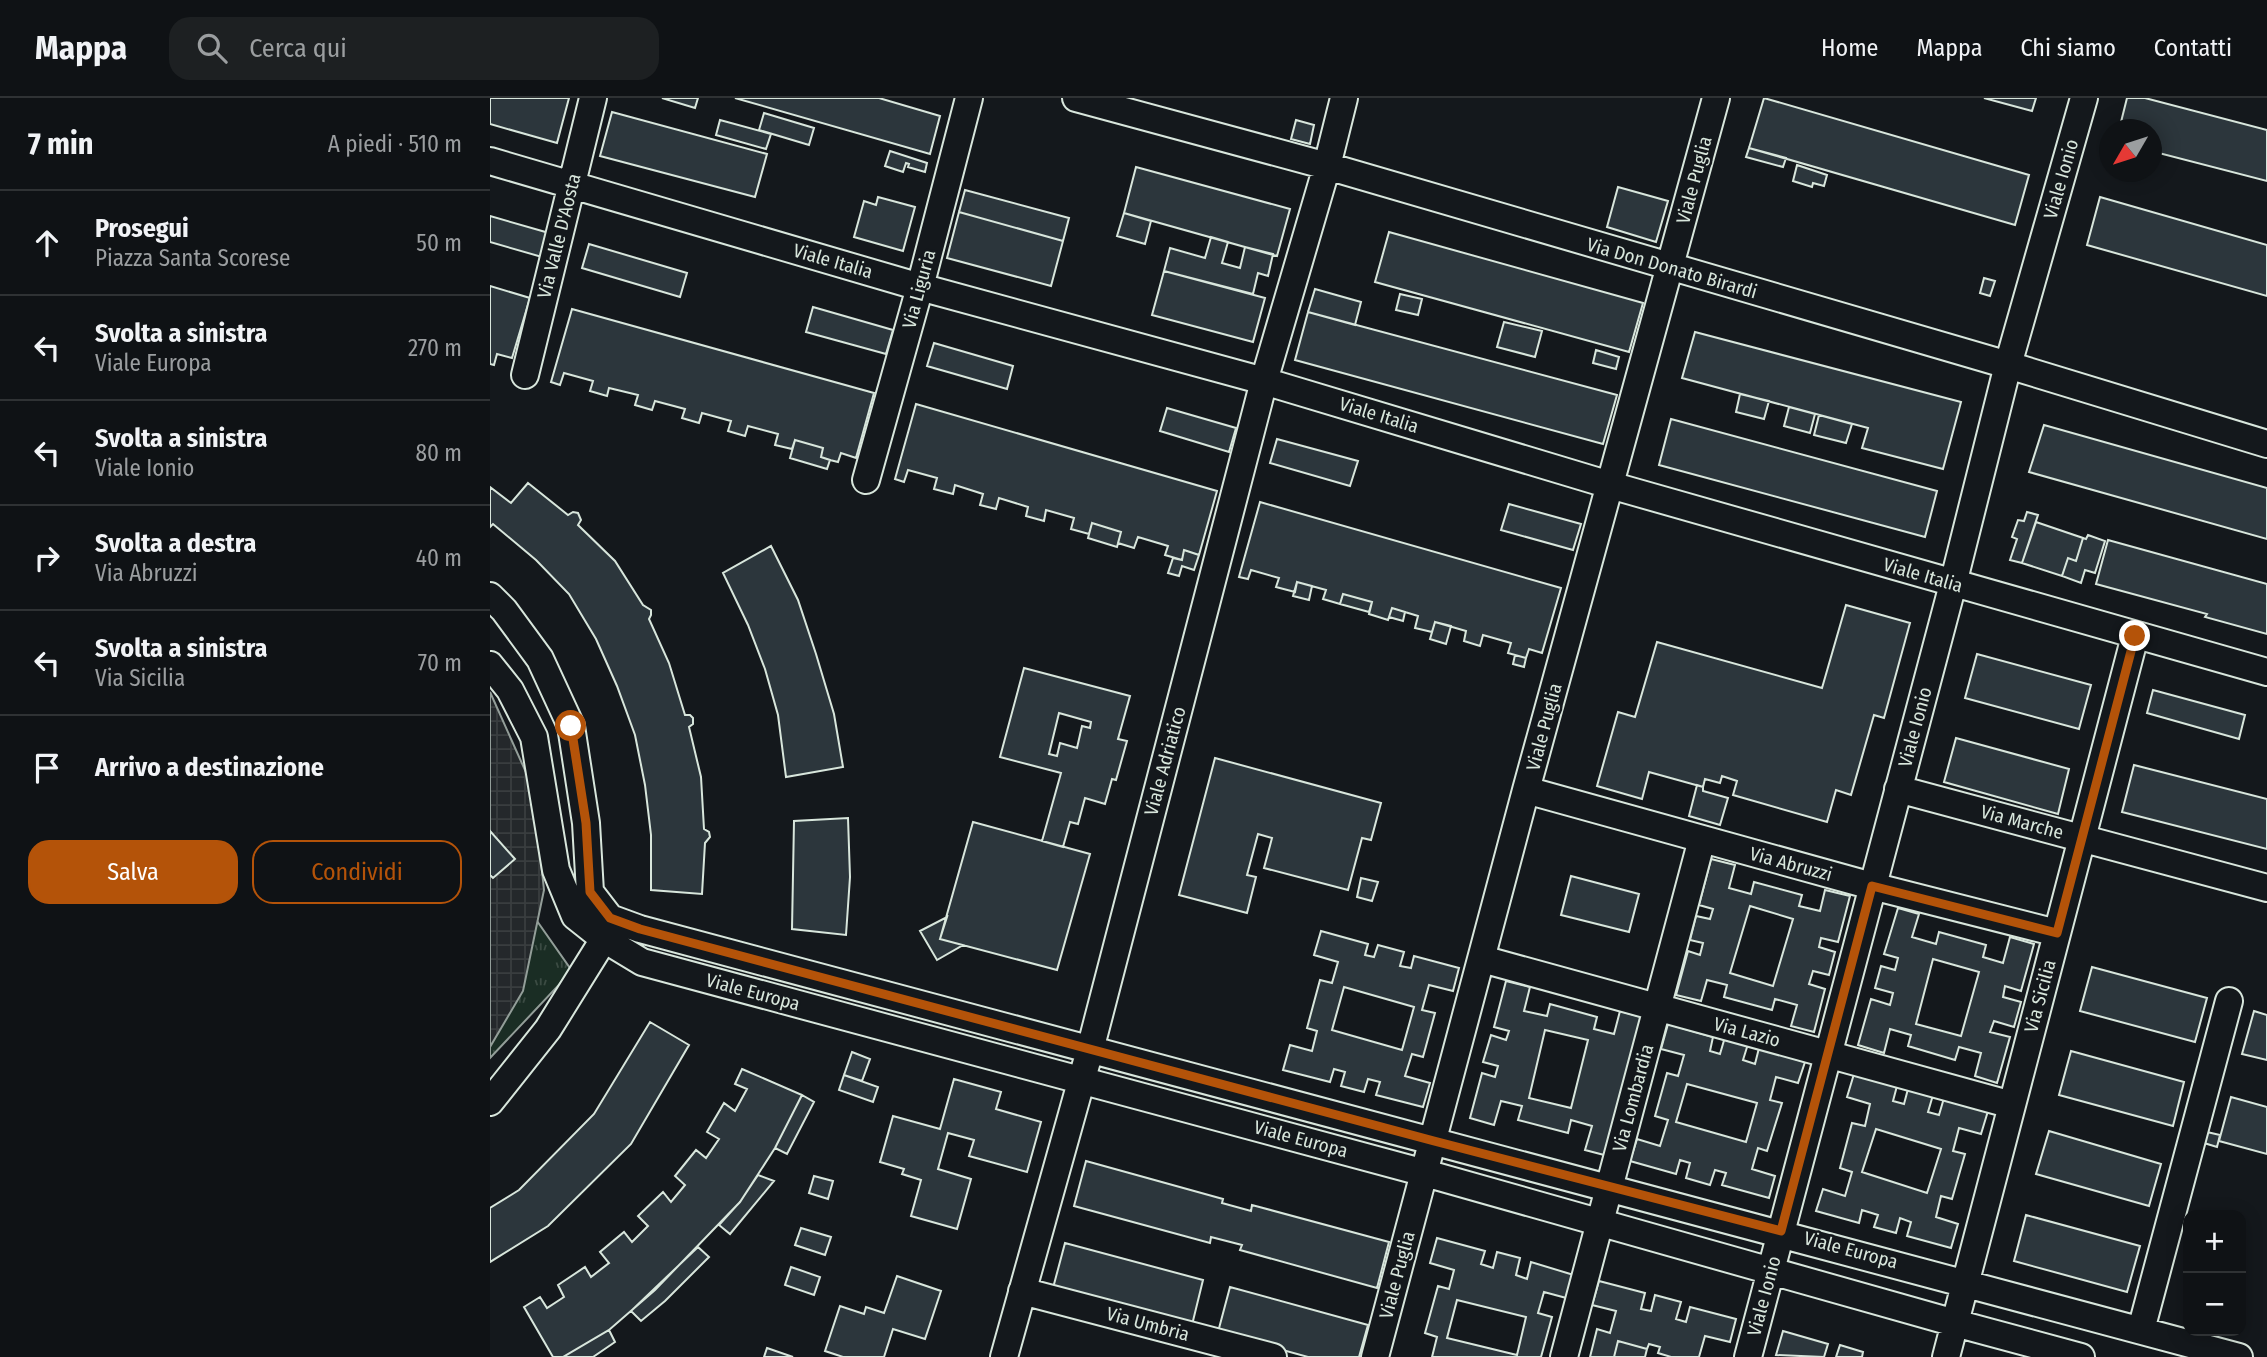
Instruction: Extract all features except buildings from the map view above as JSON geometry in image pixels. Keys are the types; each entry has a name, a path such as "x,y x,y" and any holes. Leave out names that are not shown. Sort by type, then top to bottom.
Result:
{"street":[{"name":"Via Valle D'Aosta","path":"525,374 593,98"},
{"name":"Via Liguria","path":"866,480 969,98"},
{"name":"Via Don Donato Birardi","path":"1076,98 1327,166 2008,365 2267,444"},
{"name":"Viale Adriatico","path":"1004,1357 1082,1080 1264,381 1327,166 1344,98"},
{"name":"Viale Puglia","path":"1375,1357 1526,790 1716,98"},
{"name":"Viale Ionio","path":"1748,1357 1953,584 2008,365 2084,98"},
{"name":"Viale Italia","path":"490,161 920,287 1264,381 1610,485 2267,672"},
{"path":"490,596 541,659 571,726 586,823 590,892 607,929"},
{"name":"Via Sicilia","path":"1946,1357 2135,636"},
{"path":"490,665 510,690 534,737 556,870 575,916 607,929"},
{"name":"Via Marche","path":"1898,789 2267,888"},
{"name":"Via Abruzzi","path":"1526,790 1872,886 2057,933"},
{"name":"Via Lombardia","path":"1564,1357 1702,839"},
{"name":"Viale Europa","path":"607,929 640,929 1781,1231 2239,1357"},
{"name":"Viale Europa","path":"607,929 642,962 1425,1172 2081,1357"},
{"path":"490,1102 548,1029 607,929"},
{"name":"Via Lazio","path":"1482,959 2012,1105"},
{"path":"2141,1330 2229,1001"},
{"name":"Via Umbria","path":"1022,1291 1273,1357"}],"green space":[{"path":"523,901 572,971 490,1058 490,929"}],"shaded area":[{"path":"490,692 533,788 544,890 523,991 490,1047"}],"route":[{"path":"571,726 586,823 590,892 610,918 640,929 1781,1231 1872,886 2057,933 2135,636"}]}
